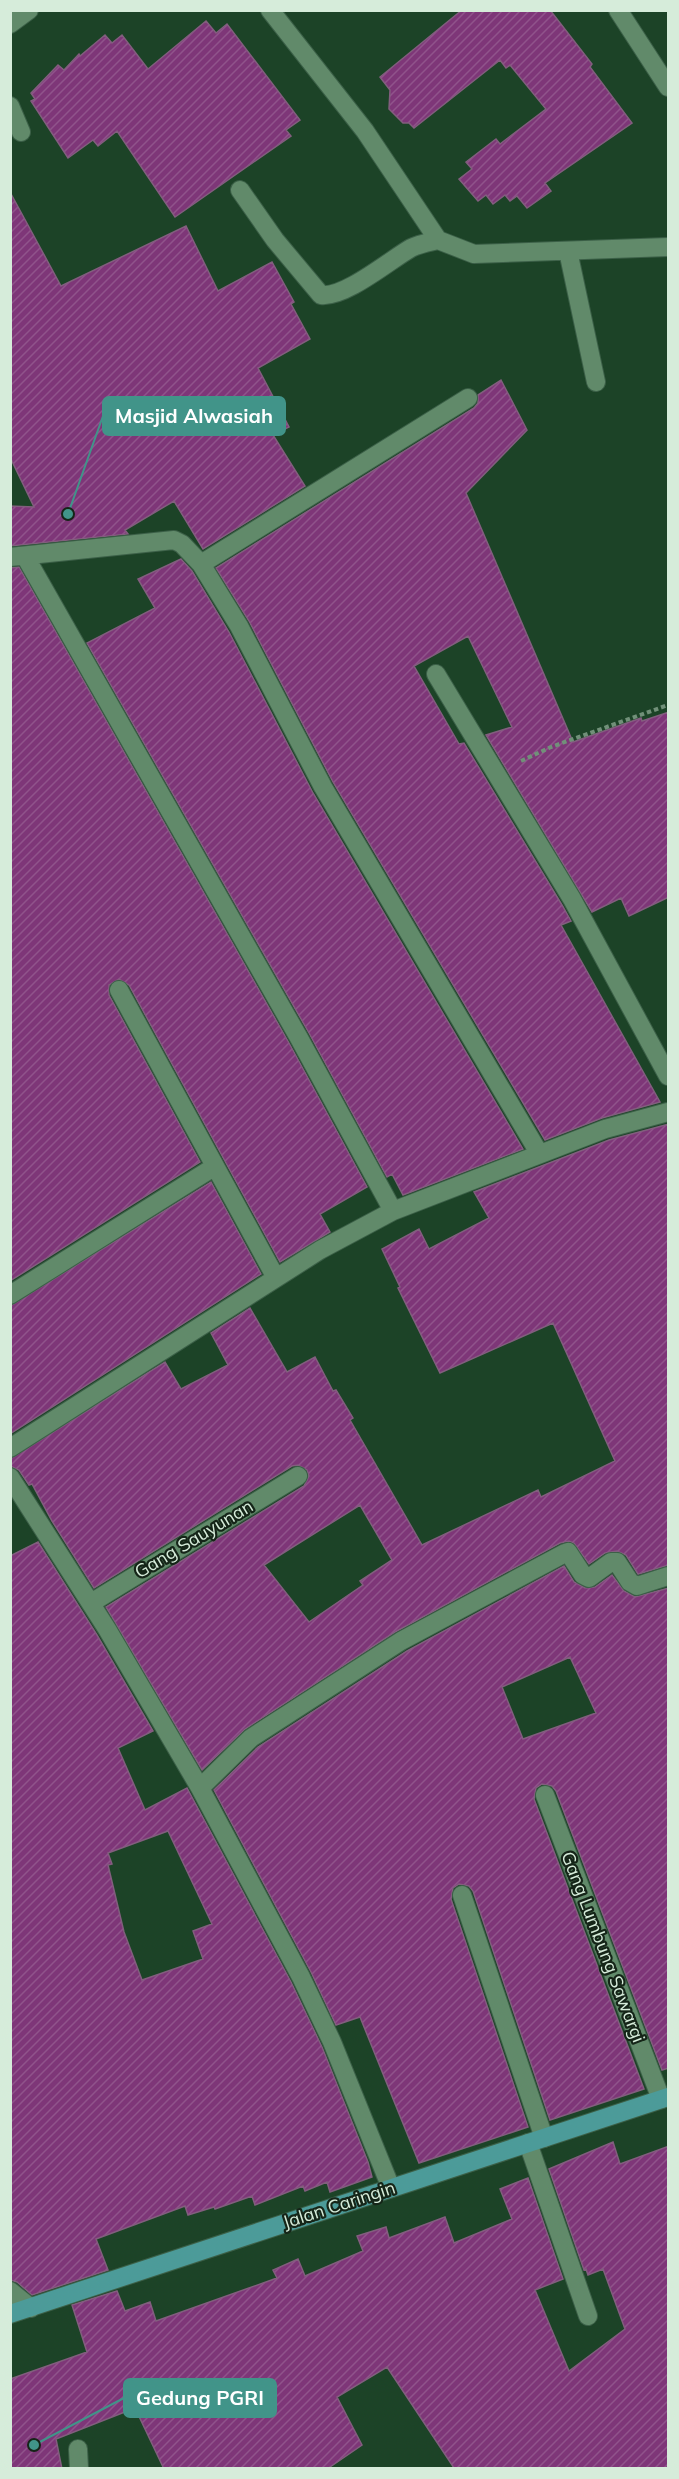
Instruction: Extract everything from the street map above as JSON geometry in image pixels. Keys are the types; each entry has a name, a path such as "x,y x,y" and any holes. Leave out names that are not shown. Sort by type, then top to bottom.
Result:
{"main road":[{"name":"Jalan Caringin","path":"10,2314 665,2098"}],"street":[{"path":"10,24 29,10"},
{"path":"270,10 365,131 438,240 474,254 669,247"},
{"path":"618,10 669,87"},
{"path":"10,105 21,132"},
{"path":"240,190 275,240 321,295 330,296 362,280 414,247 438,240"},
{"path":"568,251 596,382"},
{"path":"201,564 468,398"},
{"path":"393,1211 299,1038 18,556 174,540 182,544 201,564 239,626 334,807 539,1153"},
{"path":"436,674 572,899 669,1076"},
{"path":"119,990 276,1278"},
{"path":"10,1448 320,1250 393,1211 605,1129 669,1112"},
{"path":"10,1296 214,1167"},
{"name":"Gang Sauyunan","path":"91,1603 298,1476"},
{"path":"10,1477 91,1603 200,1788 301,1977 332,2042 391,2188"},
{"path":"200,1788 251,1738 391,1647 565,1553 568,1552 583,1575 589,1578 611,1562 617,1562 630,1582 637,1586 669,1576"},
{"name":"Gang Lumbung Sawargi","path":"545,1795 665,2098"},
{"path":"462,1895 588,2316"},
{"path":"10,2291 31,2308"},
{"path":"78,2449 79,2469"}],"path":[{"path":"496,773 551,747 669,705"}],"building":[{"path":"462,10 550,10 592,64 590,67 632,123 545,183 551,191 527,208 517,196 510,201 505,195 493,204 486,195 478,201 459,179 472,169 466,162 496,139 500,144 546,109 510,65 506,68 500,60 414,128 409,123 403,123 389,109 390,90 380,77"},
{"path":"206,21 216,33 227,24 300,120 286,130 291,136 175,217 117,131 98,146 93,140 68,158 31,101 35,99 31,93 58,65 64,70 79,54 80,56 105,35 112,43 122,35 148,69"},
{"path":"10,192 61,286 186,226 218,291 272,262 294,302 291,304 310,339 258,368 289,427 273,435 305,486 203,549 174,501 125,530 128,534 10,546 10,506 34,507 10,457"},
{"path":"501,380 527,430 466,493 573,742 641,718 642,721 669,712 669,897 629,916 621,898 592,912 486,735 512,727 468,636 414,666 459,744 464,743 562,905 571,921 561,925 660,1102 602,1118 545,1140 333,782 249,621 216,568 474,408 478,403 478,395"},
{"path":"181,559 192,571 229,632 313,793 523,1149 403,1195 392,1174 387,1177 309,1033 87,643 155,608 138,579"},
{"path":"19,567 289,1043 367,1187 320,1214 330,1232 280,1262 129,985 119,979 109,985 109,995 200,1162 10,1281 10,568"},
{"path":"669,1124 669,1565 638,1574 626,1555 617,1551 605,1553 589,1564 574,1543 569,1541 560,1543 395,1632 245,1729 202,1770 106,1607 304,1486 309,1476 307,1470 298,1465 292,1466 94,1588 32,1484 29,1485 19,1470 10,1466 10,1459 165,1362 181,1389 228,1365 211,1333 250,1308 287,1372 315,1357 333,1391 336,1390 353,1418 350,1420 422,1545 538,1490 541,1497 615,1461 553,1323 440,1373 398,1288 400,1287 382,1249 419,1229 429,1249 489,1218 474,1192 609,1140","holes":["360,1505 392,1560 360,1581 363,1585 309,1622 264,1565"]},
{"path":"211,1182 261,1274 10,1434 10,1306"},
{"path":"38,1542 97,1635 153,1731 118,1748 145,1810 187,1788 291,1982 322,2047 372,2177 330,2192 327,2182 305,2191 303,2186 255,2205 252,2196 215,2209 214,2207 188,2215 185,2206 96,2239 108,2270 32,2295 17,2282 10,2280 10,1556","holes":["168,1831 212,1924 193,1931 203,1959 142,1980 124,1932 108,1865 112,1864 108,1853"]},
{"path":"564,1566 574,1582 585,1588 595,1587 612,1575 624,1591 635,1597 669,1588 669,2068 662,2070 556,1791 552,1786 542,1784 536,1788 534,1799 644,2089 550,2120 473,1891 469,1886 459,1884 453,1888 451,1899 528,2127 419,2163 360,2017 336,2025 311,1972 214,1790 258,1747 407,1651","holes":["570,1657 596,1713 523,1739 502,1687"]},
{"path":"613,2142 620,2164 669,2146 669,2468 454,2468 387,2367 337,2397 362,2445 327,2469 164,2469 135,2408 56,2439 62,2469 10,2469 10,2379 87,2352 72,2305 117,2291 125,2311 150,2302 156,2321 277,2278 273,2270 298,2259 305,2276 363,2251 357,2236 386,2227 389,2238 445,2217 454,2243 512,2219 500,2189 528,2178 563,2279 535,2290 569,2371 625,2329 603,2269 588,2275 586,2269 584,2270 549,2169"}],"place":[{"name":"Masjid Alwasiah","path":"68,514"},
{"name":"Gedung PGRI","path":"34,2445"}]}
